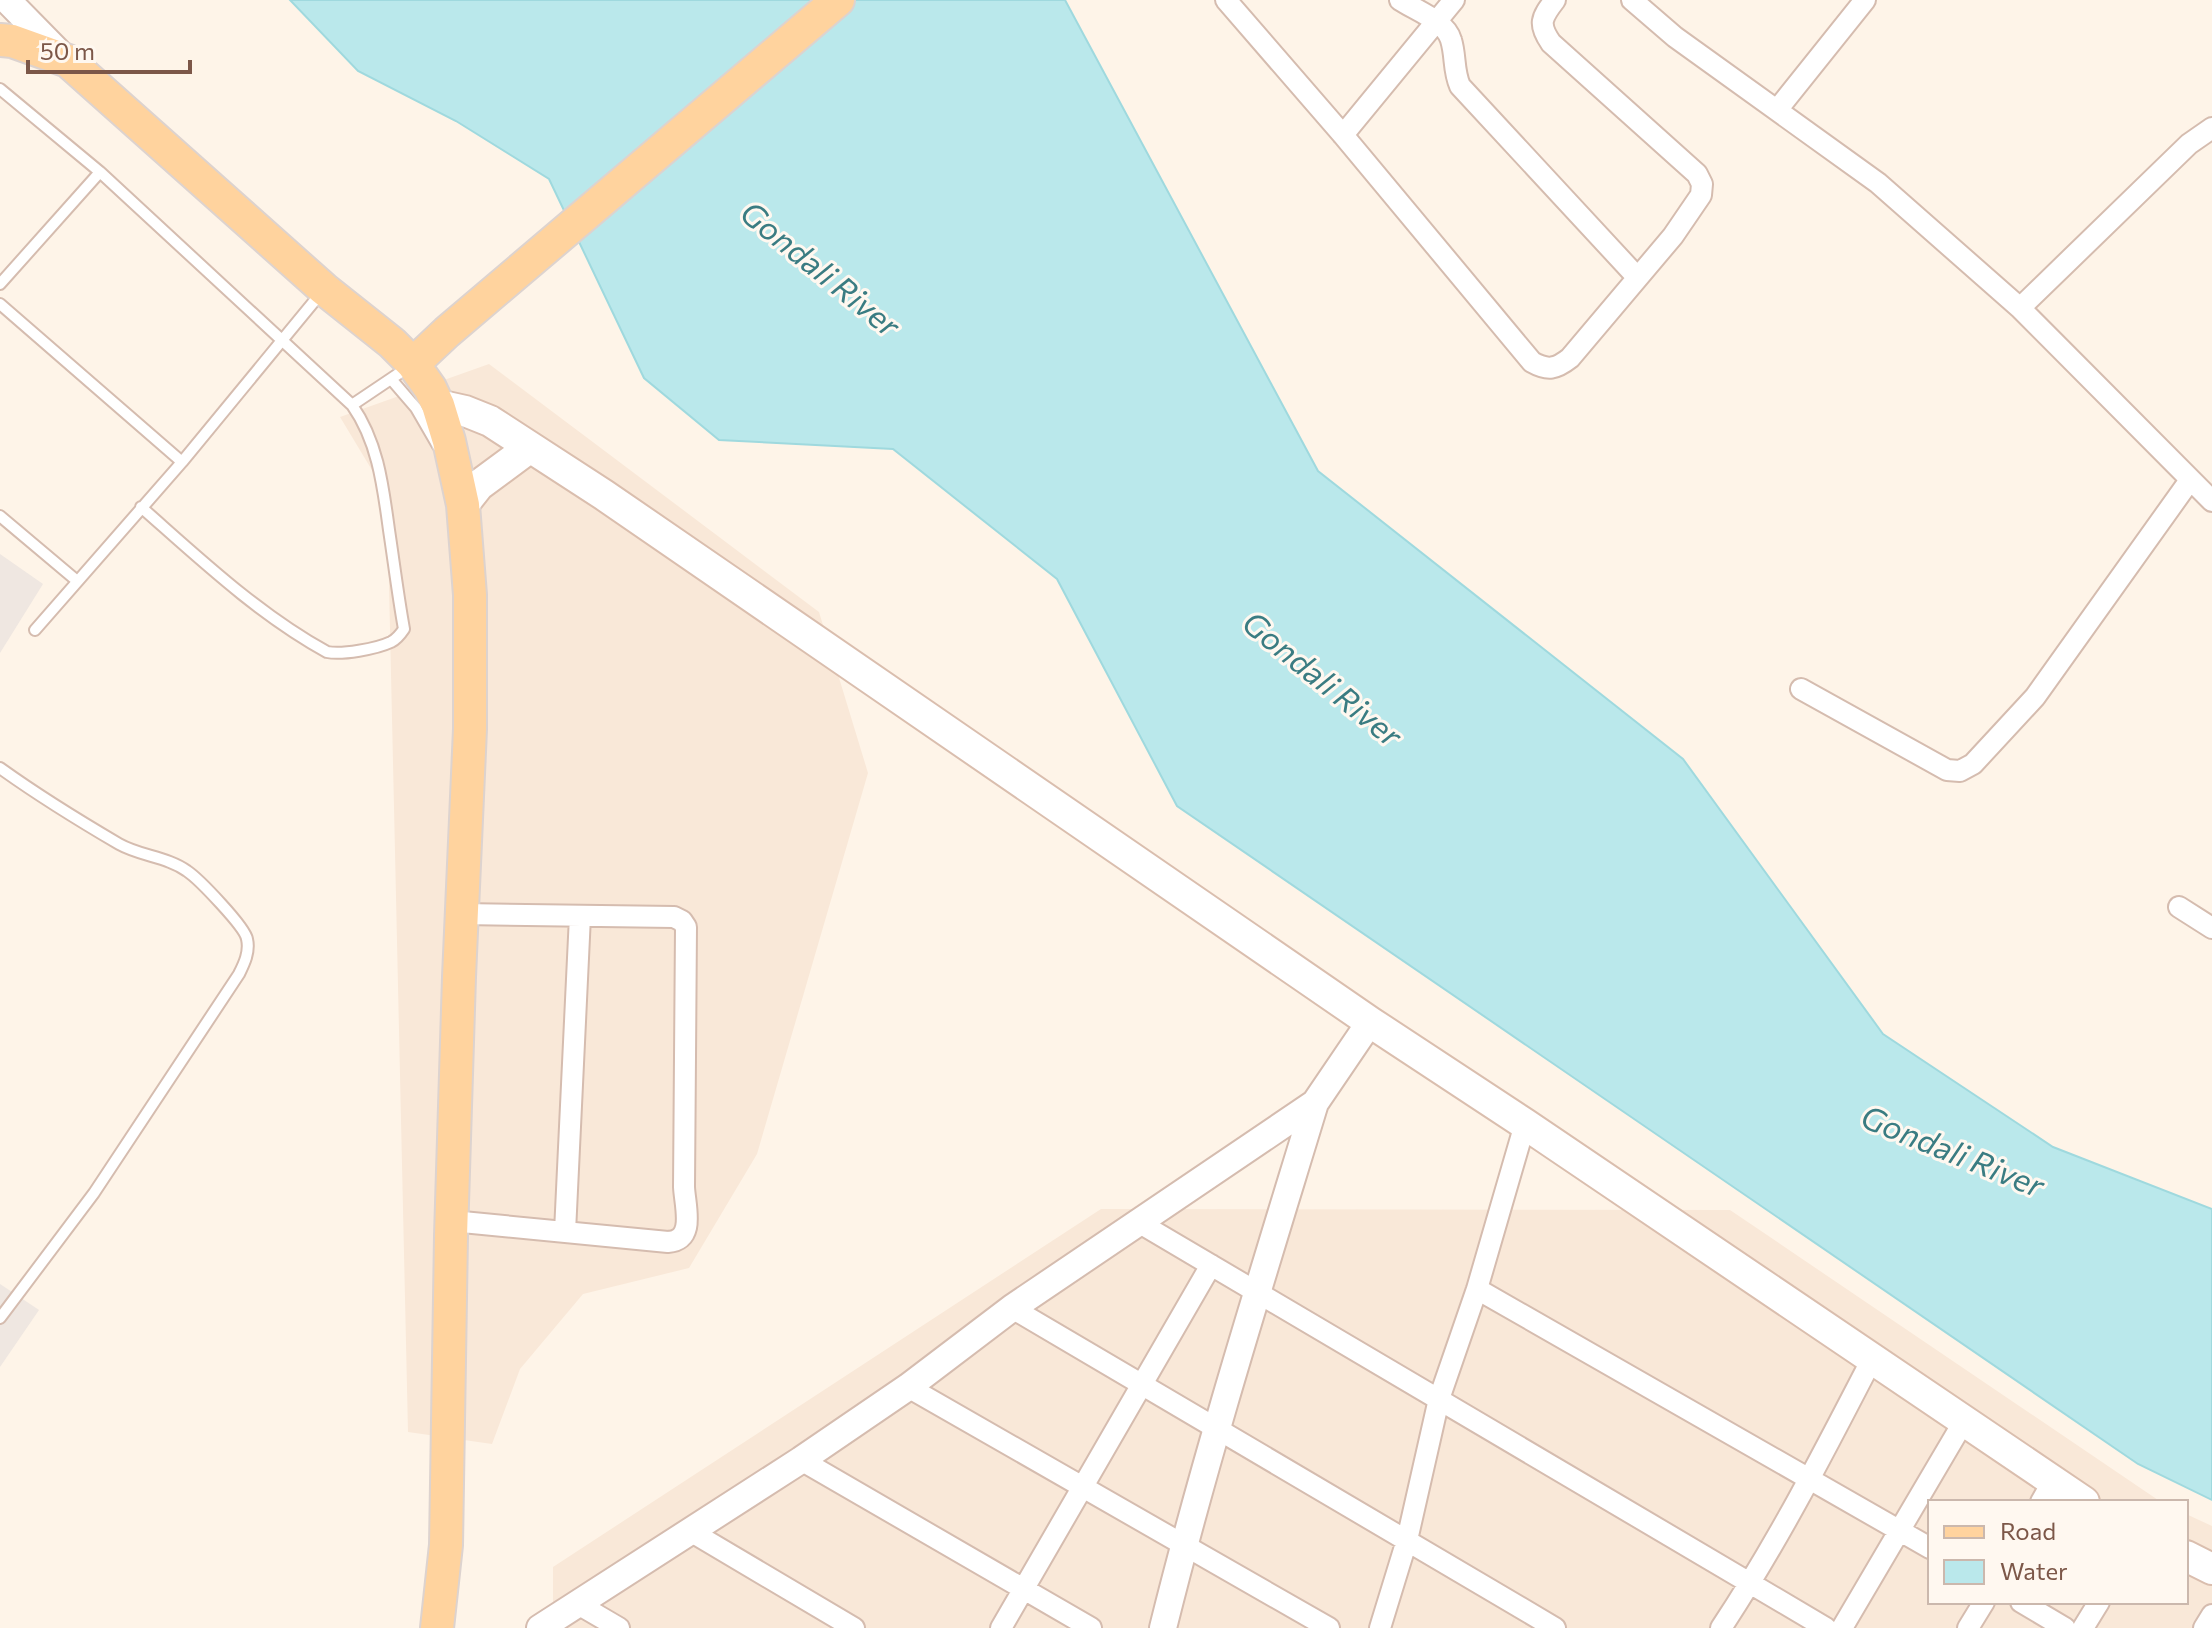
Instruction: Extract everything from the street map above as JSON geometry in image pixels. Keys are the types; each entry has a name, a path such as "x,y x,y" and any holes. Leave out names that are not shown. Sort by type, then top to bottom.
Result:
{"main road":[{"path":"402,372 838,0"},
{"path":"0,40 12,41 68,61 324,289 392,343 402,372 430,388 438,405 463,505 470,595 470,729 461,914 446,1545 437,1628"},
{"path":"438,405 490,421 604,495 1370,1022 1964,1421 2047,1492 2077,1500"},
{"path":"463,505 479,485 529,448"},
{"path":"2188,1557 2212,1569"}],"street":[{"path":"7,0 68,61"},
{"path":"1226,0 1532,362 1545,369 1558,367 1570,358 1673,236 1701,195 1702,184 1697,174 1551,43 1541,23 1555,0"},
{"path":"1400,0 1446,31 1451,39 1454,73 1460,86 1637,277"},
{"path":"1343,135 1454,0"},
{"path":"1632,0 1675,37 1878,183 2020,308 2212,501"},
{"path":"1777,110 1865,0"},
{"path":"2020,308 2189,144 2212,128"},
{"path":"1801,689 1947,770 1960,771 1973,764 2035,697 2190,480"},
{"path":"2179,907 2212,928"},
{"path":"452,1221 668,1242 685,1236 687,1226 684,1187 686,927 682,921 674,917 461,914"},
{"path":"565,1232 580,916"},
{"path":"1163,1628 1218,1427 1315,1103 1370,1022"},
{"path":"540,1628 801,1460 908,1387 1012,1308 1315,1103"},
{"path":"1380,1628 1407,1540 1439,1399 1477,1289 1525,1124"},
{"path":"1138,1222 1826,1628"},
{"path":"1001,1628 1211,1265"},
{"path":"1477,1289 1928,1547"},
{"path":"1012,1308 1555,1628"},
{"path":"1721,1628 1751,1583 1810,1479 1872,1359"},
{"path":"908,1387 1329,1628"},
{"path":"1842,1628 1964,1421"},
{"path":"801,1460 1091,1628"},
{"path":"690,1531 854,1628"},
{"path":"578,1604 619,1628"},
{"path":"1968,1628 1983,1604"},
{"path":"2024,1604 2065,1628"},
{"path":"2083,1628 2098,1604"},
{"path":"2204,1628 2212,1615"}],"lane":[{"path":"0,89 100,172 352,405 361,417 372,441 382,479 404,629 399,637 388,644 337,654 327,652 268,614 222,579 141,507"},
{"path":"0,284 100,172"},
{"path":"35,630 182,462 324,289"},
{"path":"0,304 182,462"},
{"path":"352,405 402,372 416,408 440,451 454,464"},
{"path":"0,516 76,580"},
{"path":"0,768 56,807 130,850 188,871 243,927 248,940 246,959 239,974 94,1193 0,1318"}],"shaded area":[{"path":"489,364 819,612 868,773 757,1154 689,1268 583,1294 520,1369 492,1444 408,1432 387,495 340,417"},
{"path":"0,554 43,584 0,653"},
{"path":"1101,1209 1730,1210 2158,1500 1928,1500 1928,1604 2188,1604 2188,1515 2212,1526 2212,1628 553,1628 553,1567"},
{"path":"0,1284 39,1310 0,1367"}],"water":[{"name":"Gondali River","path":"290,0 1065,0 1318,471 1683,759 1883,1034 2053,1147 2212,1209 2212,1500 2138,1464 1177,806 1057,579 893,449 719,440 644,378 549,179 456,121 358,71"}]}
